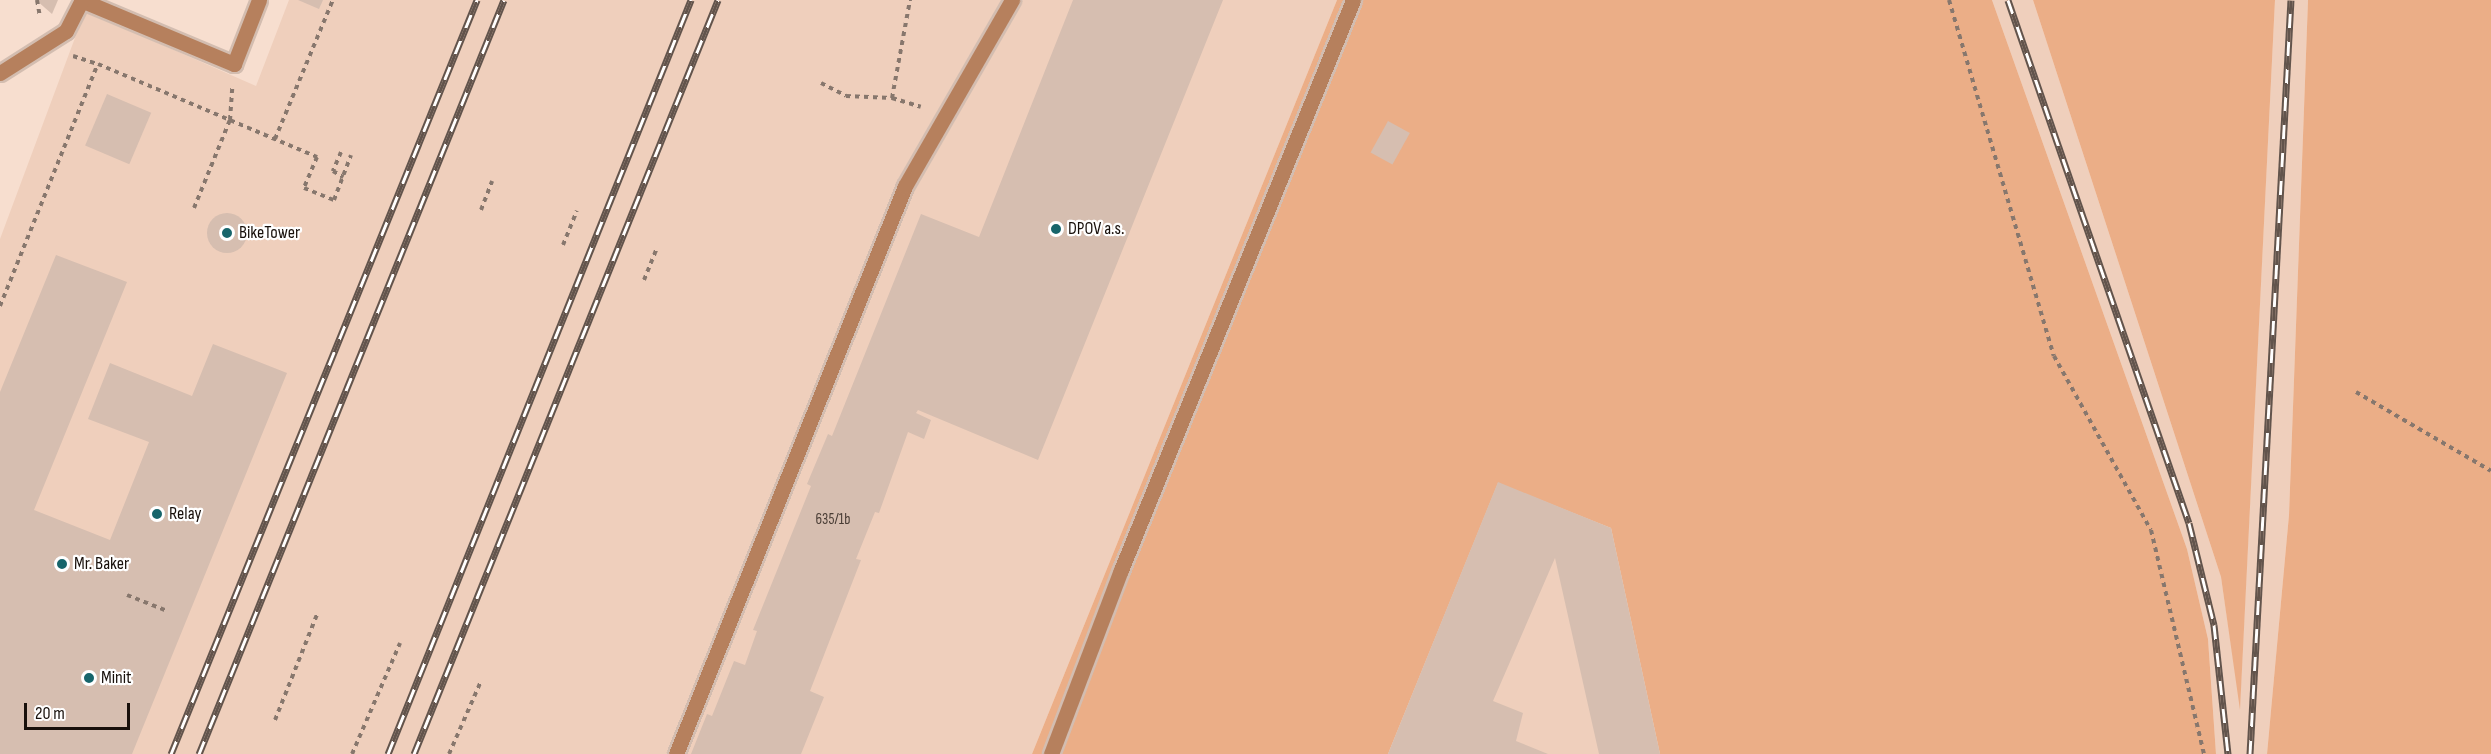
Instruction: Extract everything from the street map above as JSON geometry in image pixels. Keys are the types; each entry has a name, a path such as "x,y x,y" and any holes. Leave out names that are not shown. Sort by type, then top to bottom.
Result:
{"lane":[{"path":"0,73 66,31 82,0 234,64 255,1"},
{"path":"675,754 905,186 1012,0"},
{"path":"1051,754 1125,559 1353,0"}],"path":[{"path":"275,139 333,0"},
{"path":"892,98 910,0"},
{"path":"1949,0 2054,356 2151,530 2204,754"},
{"path":"0,306 98,64 317,157 304,189 334,200 351,155"},
{"path":"821,83 846,96 892,98 913,102 941,121"},
{"path":"194,208 230,120"},
{"path":"341,153 333,171 343,177"},
{"path":"481,210 492,181"},
{"path":"563,245 578,211"},
{"path":"644,280 657,248"},
{"path":"2356,392 2491,471"},
{"path":"127,595 167,611"},
{"path":"275,720 318,612"},
{"path":"352,754 400,643"},
{"path":"449,754 481,681"}],"shaded area":[{"path":"289,0 1337,0 1032,754 0,754 0,239 85,11 256,86"},
{"path":"1337,0 1992,0 2187,549 2208,639 2216,754 1660,754 1611,528 1498,483 1388,754 1032,754"},
{"path":"1992,0 2033,0 2221,577 2240,705 2275,0 2308,0 2289,515 2267,754 2216,754 2208,639 2187,549"},
{"path":"2033,0 2275,0 2240,710 2221,577"},
{"path":"2308,0 2491,0 2491,754 2267,754 2289,515"},
{"path":"1498,482 1611,528 1660,754 1388,754"}],"building":[{"path":"36,0 58,0 52,14"},
{"path":"298,0 323,0 319,9"},
{"name":"DPOV a.s.","path":"1073,0 1223,0 1038,460 918,410 916,413 931,420 924,439 908,432 879,513 875,512 856,559 861,560 810,691 824,697 801,754 691,754 707,714 712,716 734,661 745,665 757,631 753,630 811,486 807,484 828,434 832,436 921,214 979,237"},
{"path":"107,94 151,113 129,164 85,146"},
{"path":"1388,121 1410,133 1392,165 1371,152"},
{"name":"BikeTower","path":"227,213 235,214 241,219 246,225 246,241 241,247 235,252 227,253 219,252 213,247 208,241 207,233 208,225 213,219 219,214"},
{"path":"56,255 127,282 34,510 110,540 149,442 88,419 110,363 192,396 213,344 287,373 132,754 0,754 0,392"},
{"path":"1498,482 1611,528 1660,754 1599,754 1555,558 1493,701 1523,713 1516,741 1548,754 1388,754"}],"railway":[{"path":"171,754 477,0"},
{"path":"199,754 504,0"},
{"path":"388,754 691,0"},
{"path":"414,754 718,0"},
{"path":"2008,0 2189,523 2214,625 2228,754"},
{"path":"2250,754 2291,0"}],"place":[{"name":"DPOV a.s.","path":"1056,229"},
{"name":"BikeTower","path":"227,233"},
{"name":"Relay","path":"157,514"},
{"name":"Mr. Baker","path":"62,564"},
{"name":"Minit","path":"89,678"}]}
